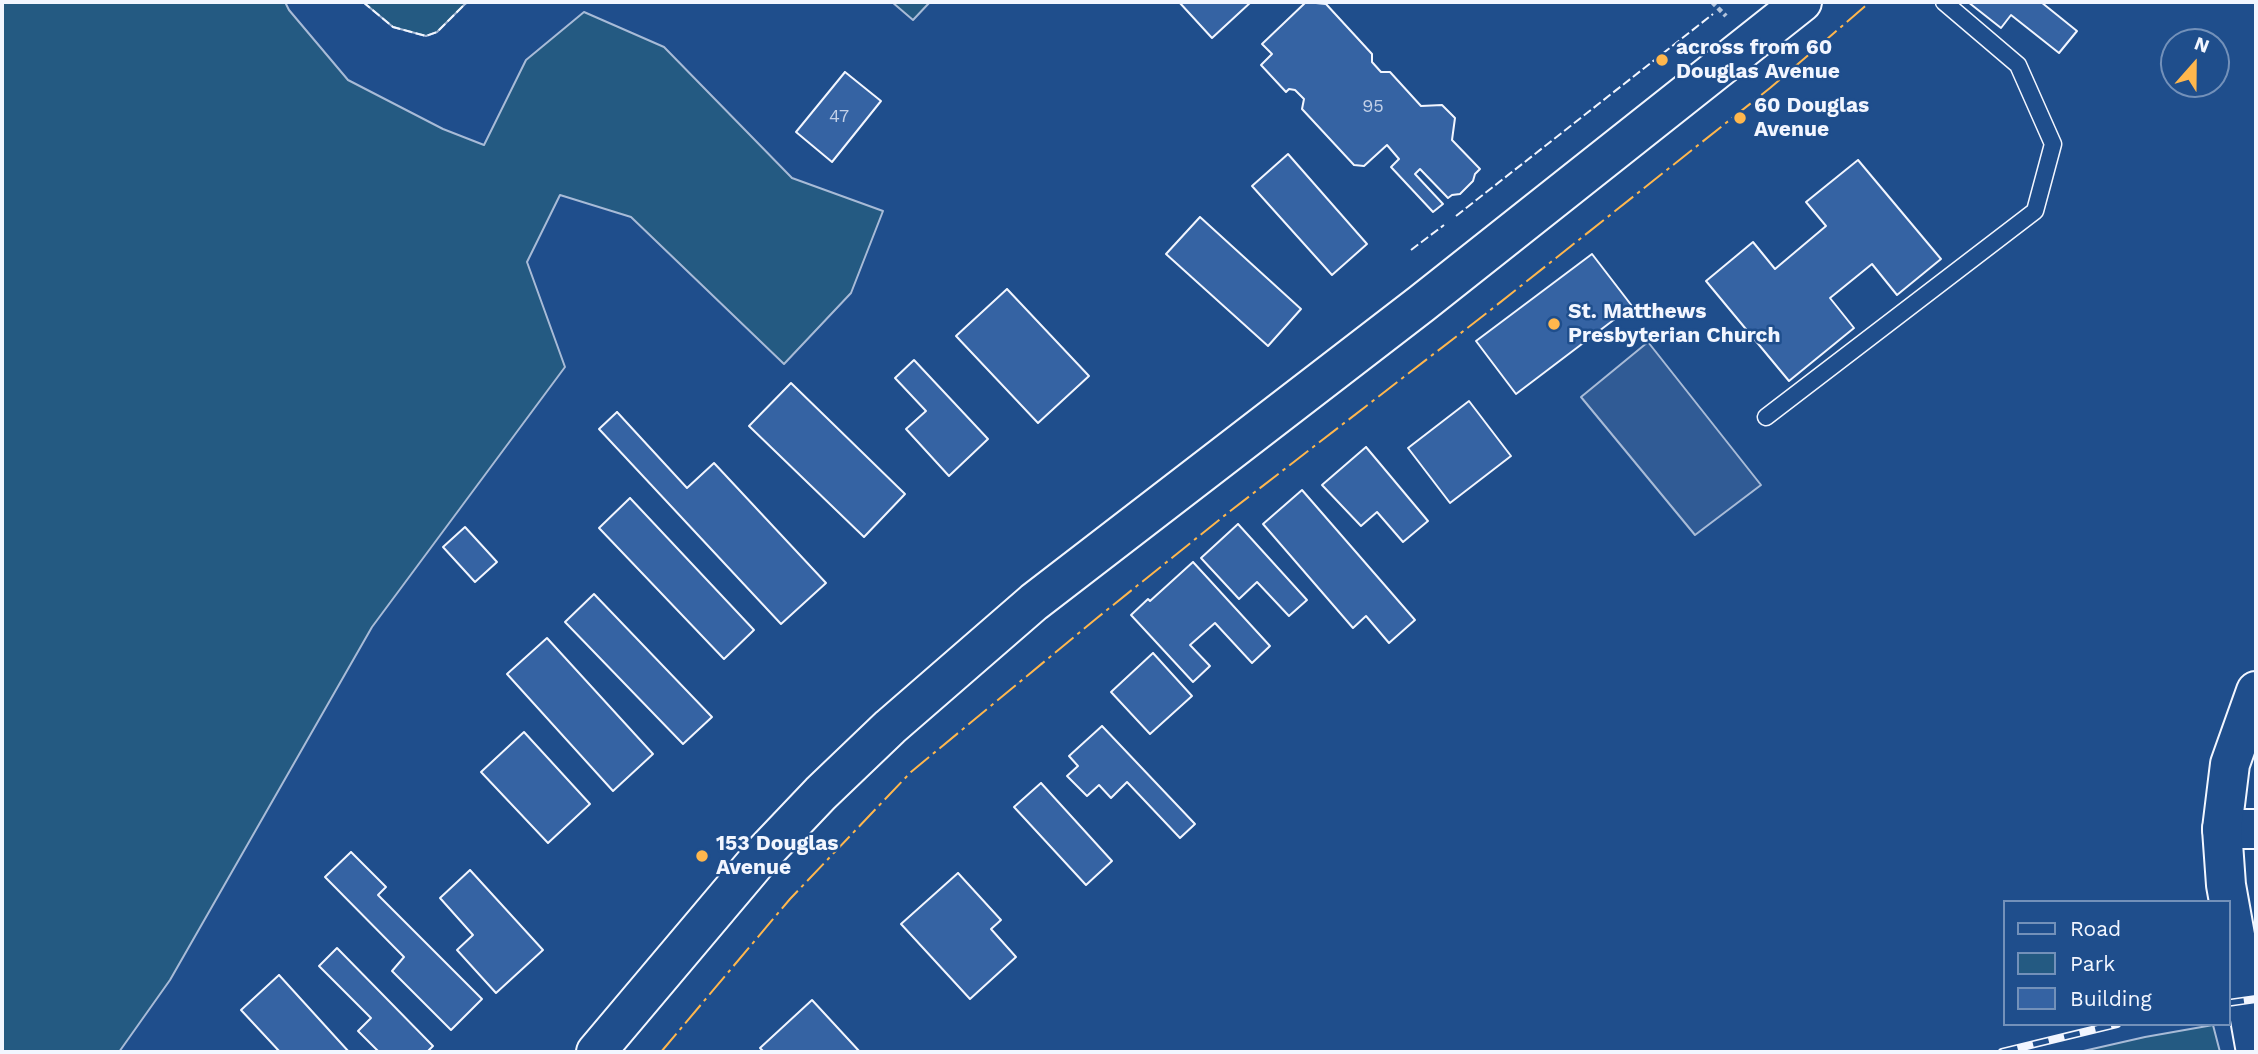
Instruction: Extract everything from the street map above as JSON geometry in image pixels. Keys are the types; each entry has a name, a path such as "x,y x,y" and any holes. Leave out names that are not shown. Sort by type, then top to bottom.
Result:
{"street":[{"path":"596,1052 763,854 821,793 890,727 1034,602 1410,312 1802,2"},
{"path":"2229,900 2226,886 2239,829 2230,764 2256,691"},
{"path":"2230,908 2256,1052"}],"lane":[{"path":"1766,417 2035,211 2053,144 2018,65 1944,2"}],"green space":[{"path":"2,2 285,2 348,80 443,129 484,145 526,60 584,12 664,47 792,178 883,211 851,293 784,364 631,217 560,195 527,262 565,367 372,627 170,980 119,1052 2,1052"},
{"path":"363,2 467,2 437,32 426,36 393,27"},
{"path":"892,2 930,2 913,20"},
{"path":"2213,1026 2220,1052 2079,1052 2145,1037"}],"shaded area":[{"path":"1648,342 1761,485 1695,535 1581,397"}],"building":[{"path":"1179,2 1251,2 1212,38"},
{"path":"1306,2 1326,4 1372,54 1372,62 1381,72 1390,72 1421,106 1442,105 1455,118 1452,140 1480,169 1460,194 1448,198 1420,169 1415,174 1443,204 1433,212 1391,167 1399,159 1387,145 1364,166 1354,165 1302,109 1304,99 1295,90 1289,89 1286,92 1261,65 1272,54 1262,44"},
{"path":"1968,2 2041,2 2077,31 2059,53 2011,15 2001,28"},
{"path":"845,72 881,101 832,162 796,132"},
{"path":"1288,154 1367,244 1332,275 1252,186"},
{"path":"1858,160 1941,259 1897,295 1872,264 1830,298 1854,328 1789,381 1706,281 1753,242 1775,269 1826,226 1806,202"},
{"path":"1200,217 1301,309 1268,346 1166,254"},
{"name":"St. Matthews Presbyterian Church","path":"1592,254 1632,306 1516,394 1476,341"},
{"path":"1007,289 1089,376 1038,423 956,336"},
{"path":"914,360 988,439 949,476 906,429 926,411 895,378"},
{"path":"791,383 905,494 864,537 749,426"},
{"path":"1469,401 1511,456 1450,503 1408,448"},
{"path":"617,412 687,488 714,463 826,583 781,624 599,429"},
{"path":"1366,447 1428,521 1403,542 1377,512 1361,526 1322,485"},
{"path":"1302,490 1415,620 1389,643 1366,616 1353,628 1263,524"},
{"path":"630,498 754,630 724,659 599,528"},
{"path":"1238,524 1307,600 1289,616 1257,582 1239,599 1201,558"},
{"path":"465,527 497,562 475,582 443,547"},
{"path":"1193,562 1270,646 1252,663 1215,623 1190,645 1210,666 1193,682 1131,615"},
{"path":"594,594 712,717 683,744 565,622"},
{"path":"547,638 653,754 613,791 507,674"},
{"path":"1153,653 1192,696 1150,734 1111,692"},
{"path":"1102,726 1195,824 1180,838 1127,782 1111,798 1099,785 1087,796 1067,776 1078,766 1069,756"},
{"path":"524,732 590,804 548,843 481,772"},
{"path":"1041,783 1112,861 1086,885 1014,807"},
{"path":"351,852 386,887 378,895 482,999 451,1030 392,971 404,957 325,877"},
{"path":"470,870 543,950 496,993 457,950 473,935 440,898"},
{"path":"958,873 1001,920 991,929 1016,957 970,999 901,924"},
{"path":"337,948 433,1046 427,1052 379,1052 358,1031 371,1018 319,966"},
{"path":"279,975 349,1052 280,1052 241,1010"},
{"path":"812,1000 860,1052 764,1052 760,1048"}],"railway":[{"path":"2230,1003 2256,999"},
{"path":"2002,1052 2109,1026"}],"fence":[{"path":"363,2 393,27 426,36 437,32 467,2"},
{"path":"1456,216 1713,14"},
{"path":"1411,250 1444,225"}],"power":[{"path":"661,1052 790,899 911,772 1229,512 1488,312 1770,88 1870,2"}],"place":[{"name":"across from 60 Douglas Avenue","path":"1662,60"},
{"name":"60 Douglas Avenue","path":"1740,118"},
{"name":"St. Matthews Presbyterian Church","path":"1554,324"},
{"name":"153 Douglas Avenue","path":"702,856"}]}
